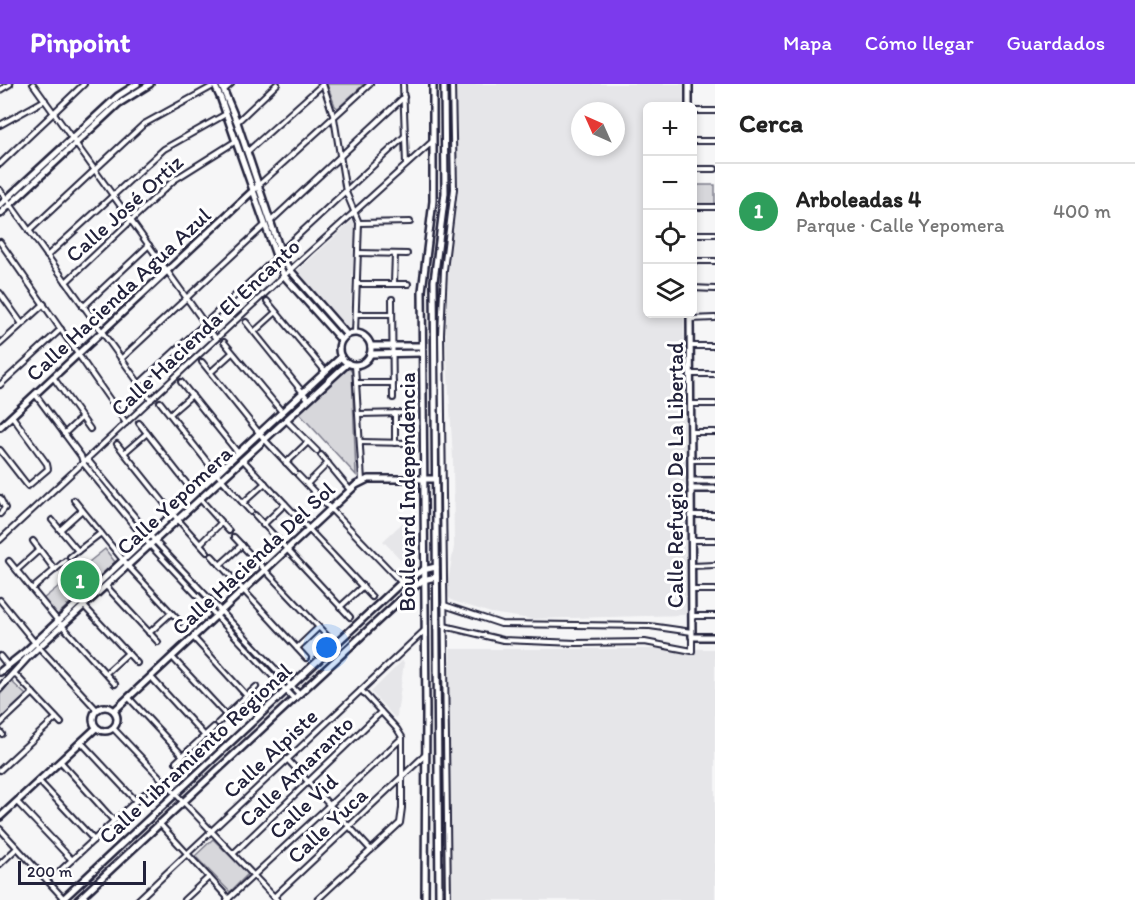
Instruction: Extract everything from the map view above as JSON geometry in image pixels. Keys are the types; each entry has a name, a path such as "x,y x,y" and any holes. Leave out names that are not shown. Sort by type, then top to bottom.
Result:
{"street":[{"path":"0,90 10,84"},
{"path":"0,164 84,84"},
{"path":"0,214 118,96 136,84"},
{"path":"0,204 124,99 150,84"},
{"path":"29,231 144,124 215,84 284,276 341,340"},
{"path":"231,84 223,87 248,152 284,259 290,270 347,335"},
{"path":"237,122 277,84"},
{"path":"248,152 323,84 334,118 346,192 359,223 355,333"},
{"path":"259,186 370,84"},
{"path":"403,84 406,165"},
{"name":"Boulevard Independencia","path":"425,900 422,291 433,201 433,84"},
{"name":"Boulevard Independencia","path":"439,900 434,281 445,193 444,84"},
{"path":"448,900 442,295 454,189 452,84"},
{"path":"689,84 689,102"},
{"path":"36,85 216,339"},
{"path":"271,221 404,97"},
{"path":"0,125 45,100"},
{"path":"697,111 715,111"},
{"path":"47,256 164,149 226,114"},
{"path":"281,251 405,136"},
{"name":"Calle José Ortiz","path":"66,282 180,175 236,141"},
{"name":"Calle Hacienda El Encanto","path":"0,540 290,270 434,141"},
{"path":"697,141 715,141"},
{"path":"697,169 715,169"},
{"name":"Calle Hacienda Agua Azul","path":"0,427 259,186"},
{"path":"0,190 151,400"},
{"path":"697,207 715,207"},
{"path":"359,223 410,222"},
{"path":"121,358 265,225"},
{"path":"697,234 715,234"},
{"path":"0,242 126,423"},
{"path":"83,307 150,245"},
{"path":"358,253 407,254"},
{"path":"394,284 395,254"},
{"path":"139,384 276,258 284,259"},
{"path":"697,261 715,261"},
{"path":"357,284 408,284"},
{"path":"697,288 715,289"},
{"path":"0,293 22,324"},
{"path":"392,299 393,398"},
{"path":"267,302 326,371"},
{"path":"0,344 44,304"},
{"path":"254,332 276,312"},
{"path":"356,314 391,314"},
{"path":"697,317 715,318"},
{"name":"Calle Refugio De La Libertad","path":"690,318 692,635"},
{"path":"246,322 309,399"},
{"path":"0,385 61,329"},
{"path":"355,333 363,335 371,346 366,361 355,365 341,357 339,350 341,340 355,333"},
{"path":"224,342 282,412"},
{"path":"371,346 422,346"},
{"path":"690,346 715,346"},
{"path":"211,372 233,352"},
{"path":"370,354 422,353"},
{"name":"Calle Yepomera","path":"0,672 37,645 61,623 175,516 194,493 341,357"},
{"path":"202,362 264,439 401,583"},
{"name":"Calle Yepomera","path":"175,516 221,479 348,363"},
{"path":"355,365 362,481"},
{"path":"690,374 715,374"},
{"path":"53,377 90,429"},
{"path":"181,382 238,453"},
{"path":"356,383 393,383"},
{"path":"35,394 81,456 83,463 215,616 293,698"},
{"path":"170,414 192,395"},
{"path":"160,402 221,479 350,617"},
{"path":"691,404 715,404"},
{"path":"395,413 395,443"},
{"path":"358,414 407,413"},
{"path":"0,450 28,486 48,467 12,416"},
{"path":"64,434 81,418"},
{"path":"286,419 350,490"},
{"path":"139,423 194,493"},
{"path":"691,432 715,432"},
{"path":"124,453 147,433"},
{"path":"435,436 443,436"},
{"path":"286,463 308,442"},
{"path":"360,442 408,443"},
{"path":"117,444 207,552"},
{"path":"81,456 87,459 150,540 298,693"},
{"path":"242,459 372,597"},
{"path":"691,460 715,460"},
{"path":"307,484 328,463"},
{"name":"Calle Hacienda Del Sol","path":"114,711 362,481 435,479"},
{"path":"691,481 715,481"},
{"path":"243,503 265,483"},
{"path":"691,489 715,489"},
{"path":"0,498 5,508 0,514"},
{"path":"199,498 229,531"},
{"path":"74,500 125,563 180,622"},
{"path":"263,525 285,504"},
{"path":"60,530 82,510"},
{"path":"691,515 715,515"},
{"path":"52,520 78,551"},
{"path":"200,543 221,523"},
{"path":"70,557 101,533"},
{"path":"234,537 328,637"},
{"path":"692,540 715,540"},
{"path":"33,541 55,570"},
{"path":"220,565 242,545"},
{"path":"17,570 39,550"},
{"path":"212,556 306,658"},
{"path":"9,561 116,684"},
{"path":"32,589 65,561"},
{"name":"Calle Yepomera","path":"61,623 84,606 125,563"},
{"path":"692,566 715,566"},
{"name":"Calle Libramiento Regional","path":"64,900 401,583 423,570 436,567"},
{"name":"Calle Libramiento Regional","path":"82,898 412,588 423,580 436,577"},
{"path":"105,586 158,642"},
{"path":"340,607 363,586"},
{"path":"692,590 715,590"},
{"path":"0,600 37,645 97,710"},
{"path":"444,605 501,624 650,626 692,635 715,637"},
{"path":"84,606 137,663"},
{"path":"149,633 171,613"},
{"path":"692,616 715,616"},
{"path":"444,626 503,640 576,644 645,642 692,651 692,635"},
{"path":"297,648 319,627"},
{"name":"Calle Alpiste","path":"138,900 424,631"},
{"path":"193,637 247,696"},
{"name":"Calle Yepomera","path":"0,688 37,645"},
{"path":"106,674 128,653"},
{"path":"0,656 8,666"},
{"path":"172,657 226,715"},
{"path":"14,672 62,723"},
{"path":"151,677 205,736"},
{"path":"218,723 256,687"},
{"path":"317,900 400,823 402,808 401,733 361,690"},
{"path":"0,724 33,693"},
{"path":"129,698 183,756"},
{"path":"106,707 114,711 117,720 113,728 105,731 96,728 93,719 97,710 106,707"},
{"name":"Calle Amaranto","path":"234,853 381,712"},
{"path":"0,770 56,718"},
{"path":"0,817 96,728"},
{"path":"113,728 276,898"},
{"path":"176,762 214,728"},
{"name":"Calle Vid","path":"229,900 402,737"},
{"path":"81,742 136,801"},
{"name":"Calle Yuca","path":"276,898 424,755"},
{"path":"287,759 370,850"},
{"path":"61,762 114,821"},
{"path":"39,782 93,840"},
{"path":"106,828 144,794"},
{"path":"17,802 72,860"},
{"path":"159,824 229,900"},
{"path":"0,830 64,900"},
{"path":"61,870 100,834"},
{"path":"0,864 17,848"},
{"path":"184,900 209,877"}],"shaded area":[{"path":"327,84 364,84 338,108 335,106"},
{"path":"456,84 683,84 683,102 643,102 643,318 684,318 686,615 530,619 491,613 449,598 447,586 454,547 453,459 446,342 446,279 456,206"},
{"path":"697,185 715,185 715,204 697,204"},
{"path":"352,221 355,222 350,326 345,328 295,273"},
{"path":"345,367 352,372 356,475 297,411"},
{"path":"412,514 412,564 407,566 383,541"},
{"path":"105,549 115,562 57,615 43,599"},
{"path":"450,649 715,649 715,900 450,900"},
{"path":"402,661 404,662 395,718 371,692"},
{"path":"11,681 26,695 0,719 0,695"},
{"path":"213,839 248,874 230,892 195,856"}],"place":[{"name":"Arboleadas 4","path":"80,580"}]}
